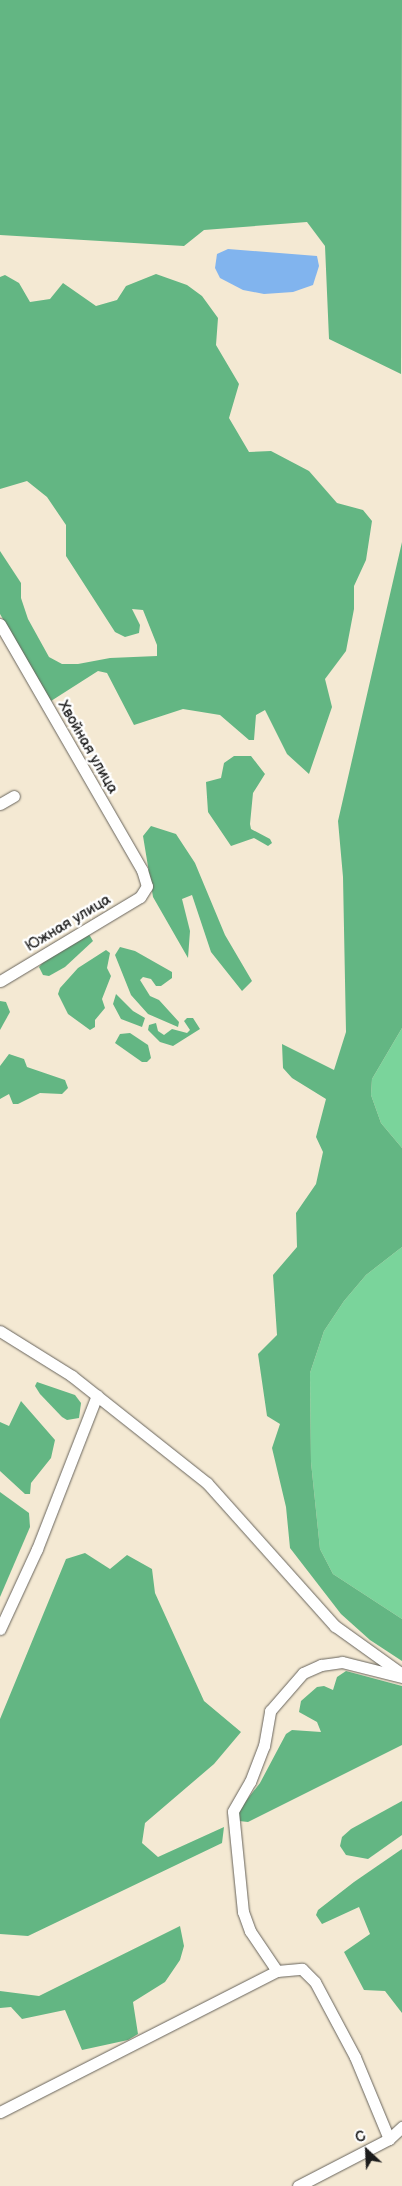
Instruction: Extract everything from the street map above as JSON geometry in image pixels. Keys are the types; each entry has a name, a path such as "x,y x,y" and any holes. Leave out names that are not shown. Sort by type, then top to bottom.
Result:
{"street":[{"name":"Хвойная улица","path":"0,624 142,870 147,886"},
{"path":"0,804 14,796"},
{"name":"Южная улица","path":"0,981 140,898 147,886"},
{"path":"0,1332 72,1376 207,1484 335,1626 402,1676"},
{"path":"0,1629 37,1549 96,1395"},
{"path":"277,1971 246,1922 240,1897 233,1811 250,1782 264,1746 270,1711 303,1673 321,1665 342,1662 402,1676"},
{"path":"0,2112 277,1971 302,1970 314,1982 366,2078 389,2140"},
{"path":"298,2186 389,2140 402,2127"}],"green space":[{"path":"0,0 402,0 401,374 329,339 325,246 307,222 204,230 184,246 0,235"},
{"path":"156,274 187,285 202,296 218,318 216,345 239,384 229,418 249,452 271,451 309,471 337,503 363,510 372,521 366,560 354,586 354,609 346,651 325,679 332,707 309,774 287,754 265,710 256,715 254,740 249,740 220,715 183,709 134,725 107,673 98,671 51,701 0,614 0,551 21,583 21,598 28,619 49,657 62,664 78,664 110,658 157,656 157,645 143,610 132,609 140,625 139,633 125,637 115,632 66,556 66,525 47,497 27,481 0,489 0,277 5,275 19,283 30,302 50,299 63,283 96,306 117,300 126,286"},
{"path":"402,542 402,1028 372,1079 371,1095 381,1123 402,1148 402,1247 366,1275 344,1301 324,1331 310,1373 311,1462 320,1549 333,1574 402,1619 402,1661 370,1640 341,1614 290,1548 286,1507 272,1448 280,1424 267,1416 258,1354 277,1335 273,1275 297,1247 296,1213 316,1184 323,1152 316,1137 326,1099 292,1078 283,1068 282,1044 334,1070 346,1032 343,877 338,821"},
{"path":"234,756 251,756 265,774 253,793 250,824 251,829 270,839 272,843 268,846 254,838 231,846 208,812 206,782 221,778 224,763"},
{"path":"151,826 176,834 195,863 225,935 252,981 242,991 211,952 192,895 182,899 190,931 188,958 153,897 143,836"},
{"path":"87,931 93,941 65,967 49,976 43,975 39,967 46,959"},
{"path":"120,947 135,951 172,972 172,978 161,986 156,986 151,979 143,977 140,980 150,996 159,1000 179,1022 178,1027 148,1014 131,995 115,955"},
{"path":"106,950 110,953 107,968 111,976 102,999 105,1008 95,1020 95,1027 90,1030 68,1014 58,994 60,988 78,968"},
{"path":"116,994 133,1011 145,1018 142,1027 121,1019 113,1004"},
{"path":"0,1001 6,1002 10,1012 0,1030"},
{"path":"187,1018 193,1018 200,1029 173,1046 160,1042 148,1030 149,1025 156,1023 158,1031 164,1035 172,1029 187,1033 190,1030 184,1021"},
{"path":"402,1028 402,1148 381,1123 371,1095 372,1079"},
{"path":"130,1033 148,1045 151,1058 147,1062 142,1062 115,1043 120,1034"},
{"path":"9,1054 24,1059 27,1067 65,1080 68,1088 62,1094 40,1093 18,1104 13,1104 9,1094 0,1099 0,1066"},
{"path":"402,1247 402,1619 333,1574 320,1549 311,1462 310,1373 324,1331 344,1301 366,1275"},
{"path":"37,1382 75,1395 81,1403 79,1418 67,1420 62,1417 40,1394 35,1386"},
{"path":"21,1401 55,1440 51,1458 31,1483 30,1494 25,1494 0,1471 0,1422 9,1426"},
{"path":"0,1492 29,1513 30,1527 0,1597"},
{"path":"85,1553 110,1569 127,1555 152,1569 155,1593 204,1701 241,1732 214,1764 145,1823 142,1843 158,1857 224,1827 222,1843 28,1936 0,1934 0,1719 66,1559"},
{"path":"346,1671 402,1686 402,1745 248,1822 239,1821 238,1811 260,1783 286,1734 292,1730 321,1732 317,1722 299,1712 301,1701 317,1687 324,1686 333,1690 337,1677"},
{"path":"402,1801 402,1835 368,1859 346,1855 340,1846 342,1837 351,1829"},
{"path":"402,1849 402,2013 385,1991 364,1990 344,1952 370,1934 359,1907 322,1924 316,1915 318,1910 354,1882"},
{"path":"180,1926 184,1946 180,1960 165,1982 133,2002 138,2034 128,2040 82,2050 65,2010 22,2019 11,2007 0,2008 0,1991 39,1996"}],"water":[{"path":"228,249 317,256 319,266 313,285 293,292 264,294 243,290 220,278 215,268 217,254"}]}
